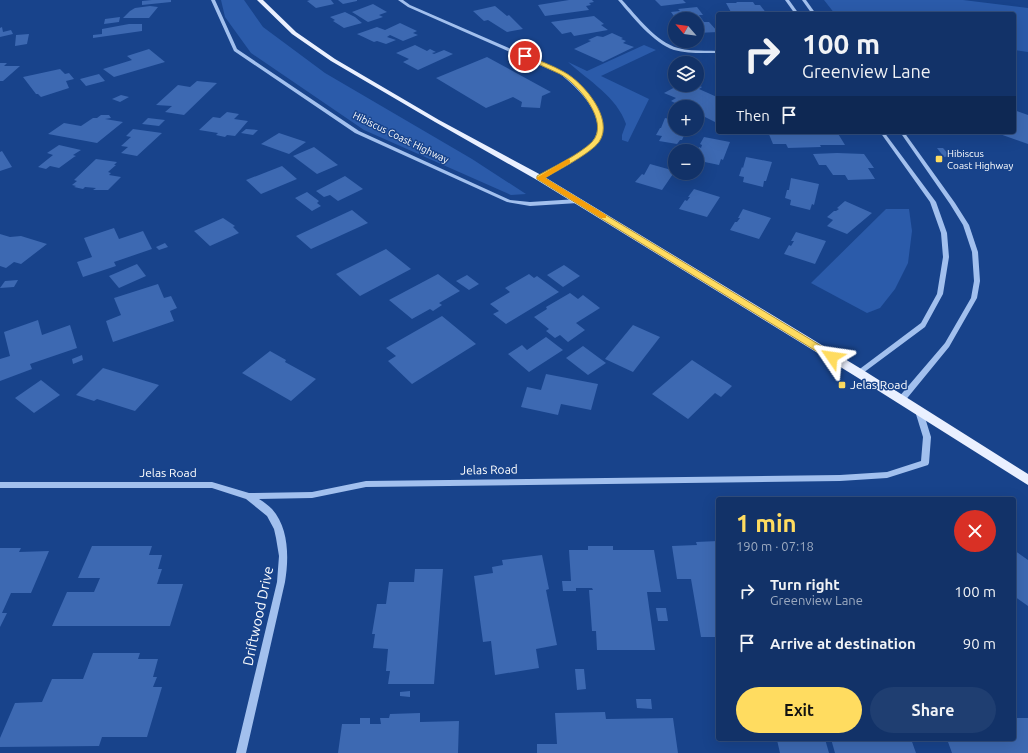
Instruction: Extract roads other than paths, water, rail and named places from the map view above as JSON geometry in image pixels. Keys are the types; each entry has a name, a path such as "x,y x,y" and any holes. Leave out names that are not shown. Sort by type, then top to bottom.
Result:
{"main road":[{"path":"260,0 294,33 333,60 437,121 540,178 859,373 1028,480"}],"street":[{"name":"Hibiscus Coast Highway","path":"213,0 235,50 357,132 508,200 530,204 578,201"},
{"path":"400,0 409,6 562,73 574,81 589,99 599,115 600,134 596,142 586,150 540,178"},
{"path":"620,0 656,36 672,47 690,51 716,52"},
{"path":"787,0 796,12"},
{"path":"804,0 813,12"},
{"path":"859,373 924,325 940,294 946,257 944,234 934,202 883,134"},
{"path":"901,400 947,345 974,298 977,281 975,252 966,225 903,134"},
{"name":"Jelas Road","path":"0,486 212,485 249,496 312,496 366,484 840,478 887,475 925,463 927,437 919,411"},
{"name":"Driftwood Drive","path":"241,753 281,582 284,556 280,534 270,513 249,496"}],"place":[{"name":"Hibiscus Coast Highway","path":"939,159"},
{"name":"Jelas Road","path":"842,385"}]}
